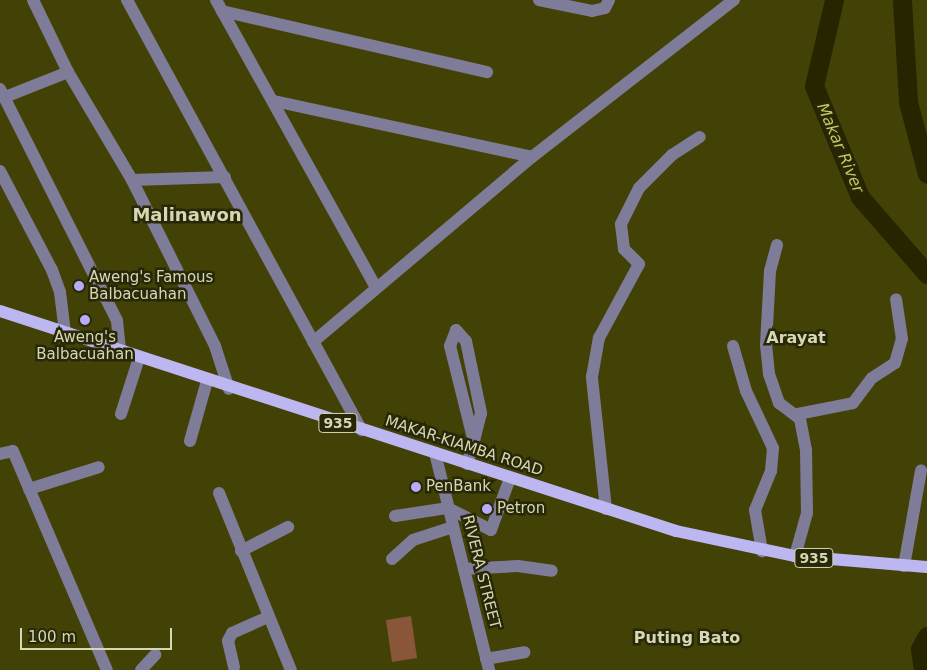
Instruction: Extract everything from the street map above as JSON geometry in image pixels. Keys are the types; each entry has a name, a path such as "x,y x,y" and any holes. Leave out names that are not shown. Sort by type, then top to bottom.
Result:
{"main road":[{"name":"MAKAR-KIAMBA ROAD","path":"0,311 229,389 676,531 721,543 794,556 927,567"}],"street":[{"path":"33,0 68,72 132,180 215,346 229,389"},
{"path":"128,0 361,430"},
{"path":"539,0 592,12 605,8 609,0"},
{"path":"313,342 532,157 734,0"},
{"path":"219,6 274,101 376,288"},
{"path":"219,6 486,72"},
{"path":"68,72 2,93 117,321 120,351"},
{"path":"274,101 532,157"},
{"path":"606,509 592,377 600,338 639,264 624,249 621,224 639,188 672,155 700,137"},
{"path":"0,171 52,270 60,292 65,333"},
{"path":"132,180 225,177"},
{"path":"777,245 770,271 768,364 776,399 798,414 805,433 808,494 805,525 794,556"},
{"path":"798,414 853,403 872,378 895,363 902,340 896,299"},
{"path":"467,464 474,442 482,413 466,342 456,330 450,346 474,442"},
{"path":"733,346 746,391 773,448 771,471 756,510 762,551"},
{"path":"121,414 139,358"},
{"path":"190,441 207,381"},
{"path":"0,454 13,451 107,670"},
{"name":"RIVERA STREET","path":"435,453 487,664"},
{"path":"29,489 99,467"},
{"path":"906,566 922,471"},
{"path":"395,516 448,508 491,530 510,478"},
{"path":"220,493 241,551 291,670"},
{"path":"241,551 288,527"},
{"path":"392,559 413,540 453,527"},
{"path":"464,570 518,566 552,570"},
{"path":"234,667 228,641 232,633 268,617"},
{"path":"487,664 524,652"},
{"path":"141,670 155,655"}],"shaded area":[{"path":"411,616 417,658 392,662 386,620"}],"waterway":[{"name":"Makar River","path":"834,0 814,86 860,197 927,274"},
{"path":"902,0 908,102 927,174"},
{"name":"Makar River","path":"923,670 920,649 927,636"}],"place":[{"name":"Aweng's Famous Balbacuahan","path":"79,286"},
{"name":"Aweng's Balbacuahan","path":"85,320"},
{"name":"PenBank","path":"416,487"},
{"name":"Petron","path":"487,509"}],"district":[{"name":"Malinawon","path":"187,215"},
{"name":"Arayat","path":"796,338"},
{"name":"Puting Bato","path":"687,638"}]}
